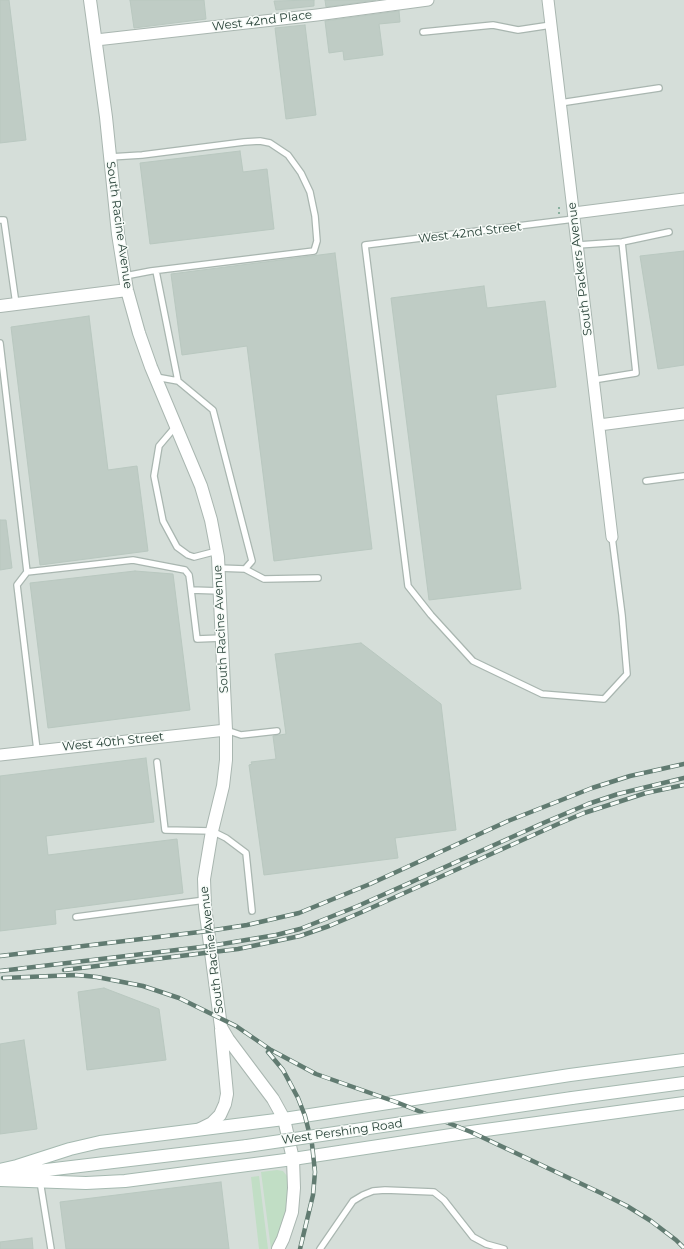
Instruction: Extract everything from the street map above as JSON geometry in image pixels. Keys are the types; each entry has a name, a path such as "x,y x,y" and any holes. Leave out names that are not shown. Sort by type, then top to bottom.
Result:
{"main road":[{"name":"South Racine Avenue","path":"90,0 96,40 118,234 127,290 139,333 201,486 211,520 217,551 226,730 226,760 223,786 212,832 204,879 205,900 221,1027 228,1039 273,1099 284,1119 293,1159 294,1188 292,1212 278,1249"},
{"path":"0,306 127,290"},
{"path":"198,1130 212,1124 220,1115 225,1104 227,1094 221,1027"},
{"path":"0,1170 70,1149 100,1142 284,1119 570,1075 684,1060"},
{"name":"West Pershing Road","path":"0,1175 247,1146 684,1083"},
{"path":"0,1180 86,1183 125,1181 293,1159 487,1130 684,1103"}],"street":[{"name":"West 42nd Place","path":"96,40 317,15 428,0"},
{"name":"South Packers Avenue","path":"548,0 612,537"},
{"name":"West 42nd Street","path":"574,216 684,199"},
{"path":"599,425 684,414"},
{"name":"West 40th Street","path":"0,755 226,730"}],"lane":[{"path":"423,32 493,25 518,30 551,25"},
{"path":"560,103 658,88"},
{"path":"110,158 244,142 260,141 270,143 288,155 301,173 310,192 315,216 317,241 314,251 156,270 124,276"},
{"name":"West 42nd Street","path":"574,216 365,245 408,586 431,615 474,661 480,664 542,694 604,699 628,674 612,537"},
{"path":"0,220 4,220 16,304"},
{"path":"578,245 622,242 669,232"},
{"path":"594,380 636,373 622,242"},
{"path":"156,270 178,381"},
{"path":"0,343 28,572"},
{"path":"156,377 178,381 213,410 252,560 245,569"},
{"path":"176,426 159,446 154,476 163,522 177,547 188,555 194,557 217,551"},
{"path":"646,481 684,476"},
{"path":"37,750 16,585 28,572 133,560 185,570 189,574 197,639 222,638"},
{"path":"218,568 245,569 264,580 318,578"},
{"path":"191,590 220,591"},
{"path":"226,730 242,735 277,731"},
{"path":"157,762 164,830 212,832 226,838 246,853 252,911"},
{"path":"76,917 205,900"},
{"path":"40,1181 51,1249"},
{"path":"320,1249 353,1201 373,1191 385,1190 434,1192 444,1200 473,1237 486,1244 504,1249"}],"shaded area":[{"path":"0,0 684,0 684,1249 0,1249"}],"green space":[{"path":"277,1170 283,1171 287,1176 290,1185 289,1213 273,1249 271,1249 261,1172"},
{"path":"259,1176 268,1249 259,1249 251,1177"}],"building":[{"path":"0,0 9,0 26,140 0,143"},
{"path":"130,0 204,0 206,19 134,28"},
{"path":"314,0 314,6 276,10 274,1"},
{"path":"325,0 376,0 326,7"},
{"path":"399,11 400,22 379,24 383,55 344,60 343,51 329,53 325,21"},
{"path":"305,25 316,115 286,119 275,28"},
{"path":"240,151 243,172 267,169 274,229 150,244 140,163"},
{"path":"684,251 684,365 658,369 640,256"},
{"path":"335,253 372,549 274,561 247,346 182,355 171,274"},
{"path":"484,286 487,308 545,301 556,387 496,395 521,589 429,600 391,298"},
{"path":"89,316 108,470 137,466 148,551 40,565 11,327"},
{"path":"0,520 6,520 12,568 0,570"},
{"path":"135,571 173,574 190,710 48,728 30,583"},
{"path":"361,643 441,704 456,830 395,838 398,858 264,875 249,765 252,764 251,762 276,759 273,736 286,734 275,654"},
{"path":"146,758 154,822 46,836 48,855 177,839 183,893 55,910 56,924 0,931 0,776"},
{"path":"104,988 159,1009 166,1060 87,1070 78,992"},
{"path":"24,1040 37,1129 0,1134 0,1044"},
{"path":"221,1182 229,1249 66,1249 60,1202"},
{"path":"32,1238 33,1249 0,1249 0,1242"}],"railway":[{"path":"0,956 208,931 247,925 299,913 370,884 508,821 592,788 630,776 684,764"},
{"path":"0,971 210,946 276,935 300,929 358,906 588,804 618,794 684,778"},
{"path":"64,970 238,949 300,936 362,912 584,813 646,793 684,785"},
{"path":"3,978 76,975 97,977 143,986 179,998 236,1026 271,1050 316,1074 396,1102 471,1132 603,1194 627,1206 651,1221 684,1248"},
{"path":"268,1052 283,1070 298,1098 305,1116 312,1144 315,1172 313,1195 300,1249"}]}
